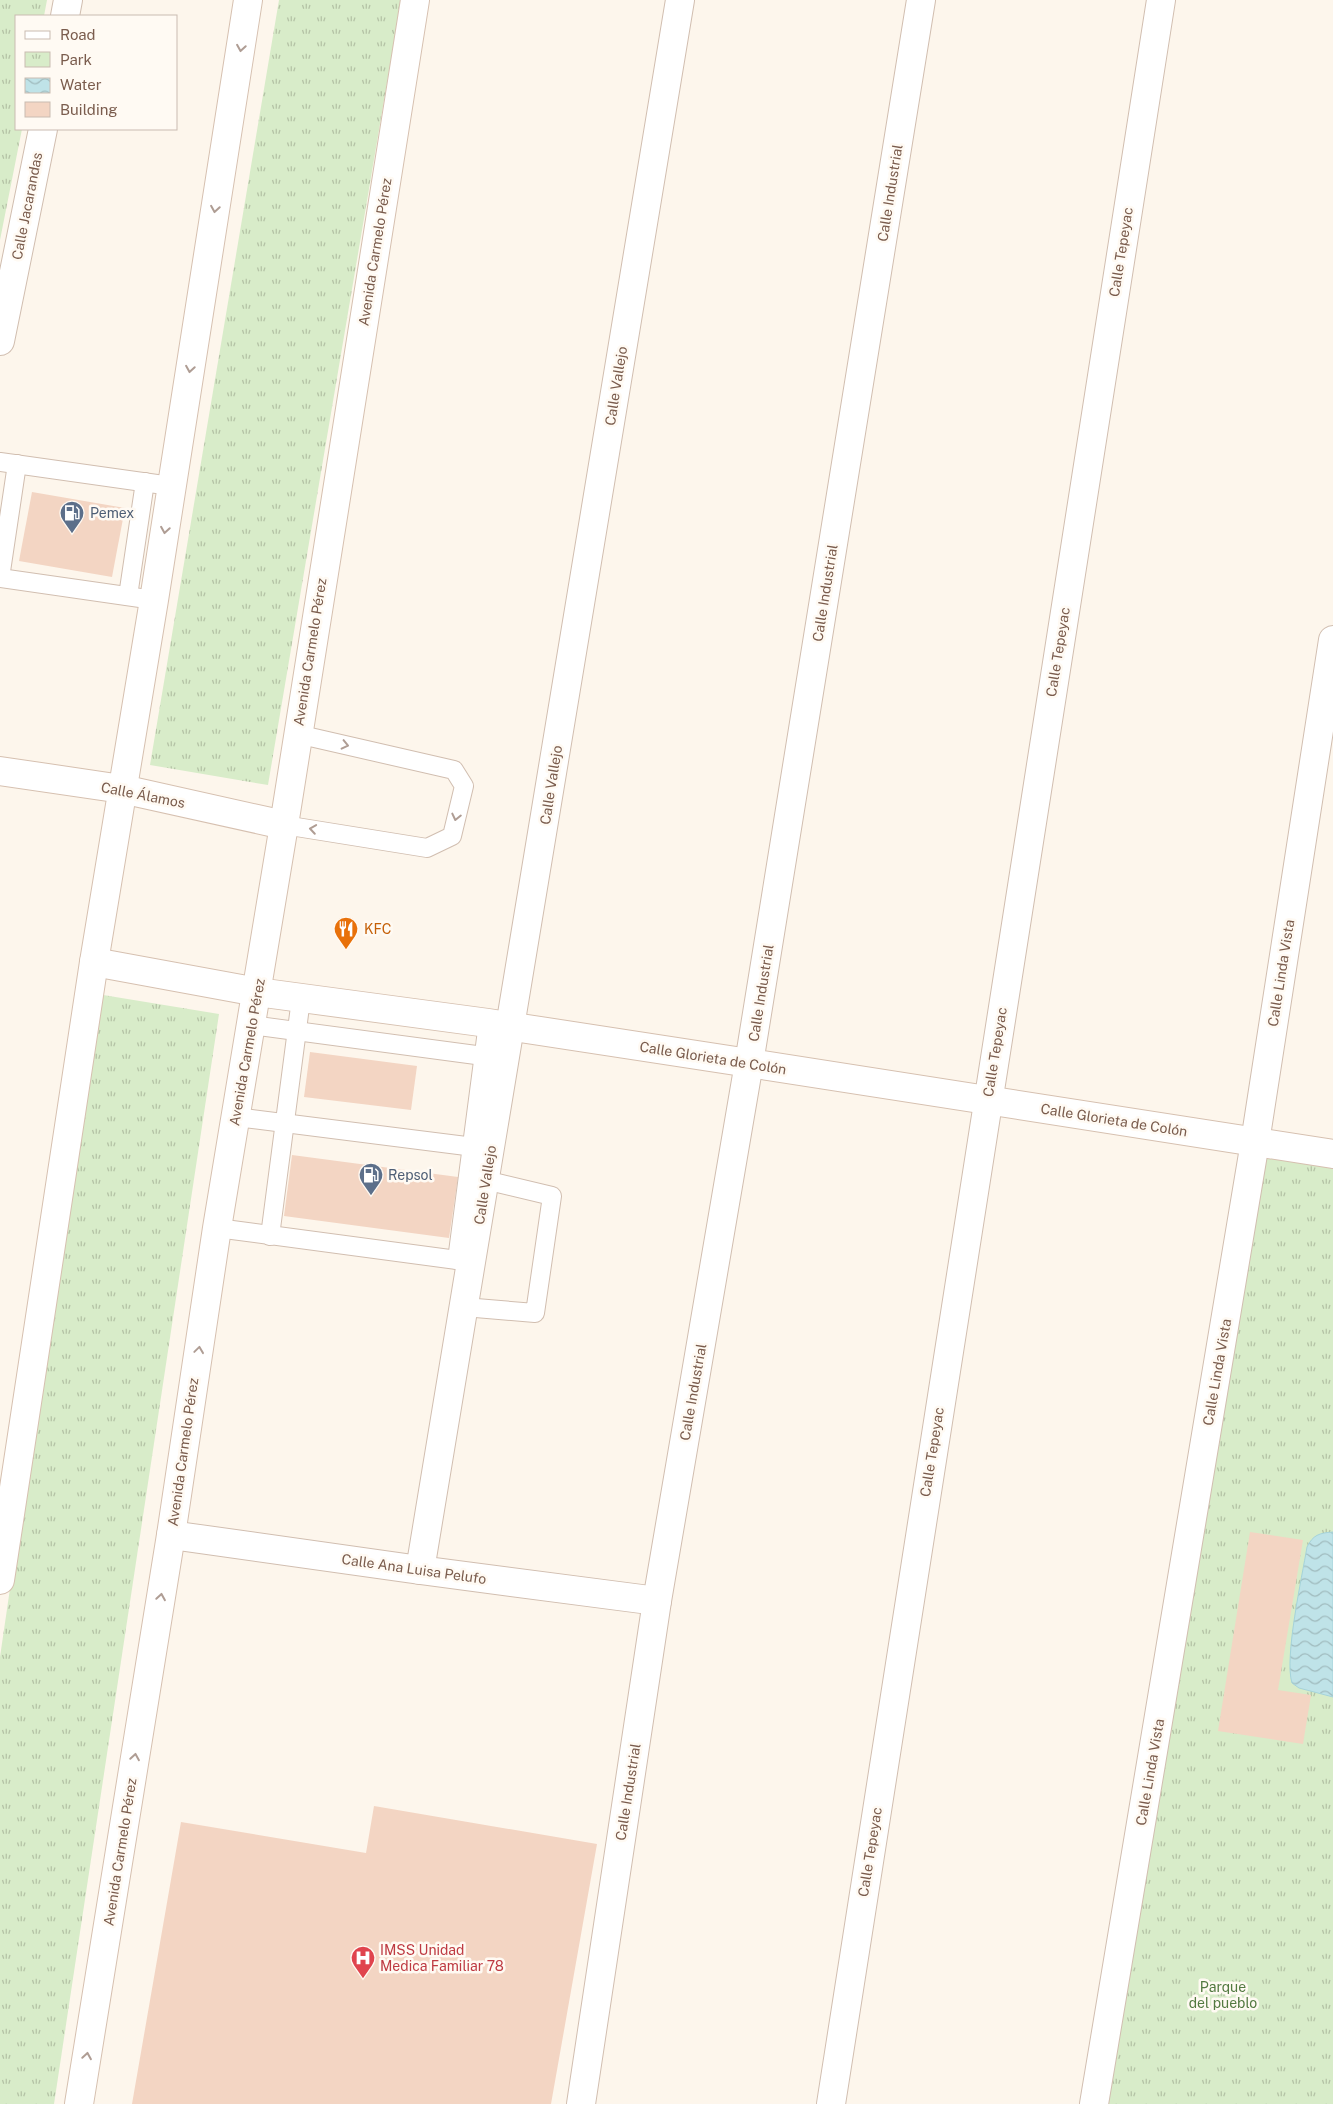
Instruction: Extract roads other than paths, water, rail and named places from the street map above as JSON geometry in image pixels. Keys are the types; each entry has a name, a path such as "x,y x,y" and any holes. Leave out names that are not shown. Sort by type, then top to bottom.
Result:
{"street":[{"path":"65,15 68,0"},
{"path":"0,1580 122,789 141,598 158,484 248,0"},
{"name":"Avenida Carmelo Pérez","path":"79,2104 171,1535 217,1228 284,825 415,0"},
{"name":"Calle Vallejo","path":"420,1570 464,1307 464,1261 486,1180 481,1147 499,1025 680,0"},
{"name":"Calle Industrial","path":"581,2104 657,1601 749,1063 921,0"},
{"name":"Calle Tepeyac","path":"831,2104 1161,0"},
{"name":"Calle Jacarandas","path":"0,342 43,130"},
{"name":"Calle Linda Vista","path":"1094,2104 1255,1142 1333,640"},
{"name":"Calle Álamos","path":"0,771 122,789 284,825"},
{"name":"Calle Glorieta de Colón","path":"94,962 257,992 499,1025 1333,1154"},
{"name":"Calle Ana Luisa Pelufo","path":"171,1535 657,1601"}],"lane":[{"path":"141,598 0,578 8,463 158,484"},
{"path":"284,825 426,848 452,836 464,786 454,770 297,734"},
{"path":"270,1236 301,998"},
{"path":"251,1025 495,1058"},
{"path":"217,1228 464,1261 481,1147 236,1117"},
{"path":"464,1307 535,1313 552,1196 486,1180"}],"water":[{"path":"1333,1532 1333,1697 1299,1688 1292,1683 1290,1655 1307,1547 1317,1535"}],"place":[{"name":"Pemex","path":"72,534"},
{"name":"KFC","path":"346,950"},
{"name":"Repsol","path":"371,1196"},
{"name":"IMSS Unidad Medica Familiar 78","path":"363,1979"}],"park label":[{"name":"Parque del pueblo","path":"1223,1995"}]}
